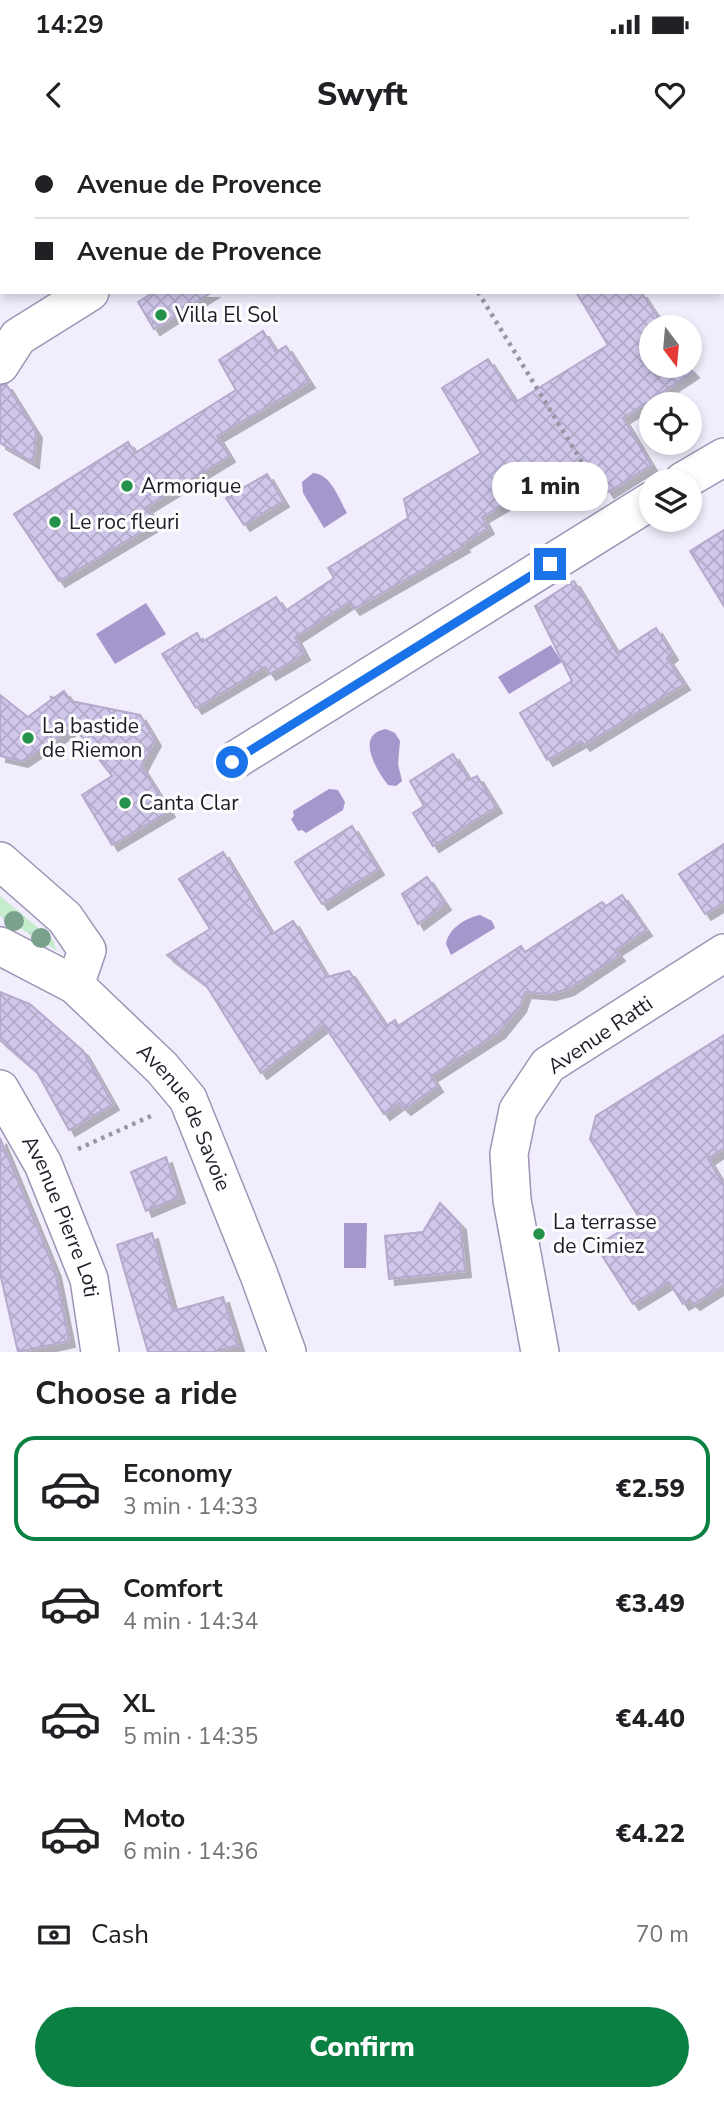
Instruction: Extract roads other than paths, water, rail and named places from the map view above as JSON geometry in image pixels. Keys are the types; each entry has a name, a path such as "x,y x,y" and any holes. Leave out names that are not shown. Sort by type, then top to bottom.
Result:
{"street":[{"path":"0,365 18,337 87,294"},
{"path":"702,470 724,457"},
{"path":"232,762 639,508"},
{"path":"0,861 65,918 86,950 75,985"},
{"name":"Avenue de Savoie","path":"0,946 75,985 162,1068 188,1099 259,1275 286,1352"},
{"name":"Avenue Ratti","path":"540,1352 512,1200 509,1154 518,1110 548,1065 724,953"},
{"name":"Avenue Pierre Loti","path":"0,1089 43,1164 89,1279 100,1352"}],"place":[{"name":"Villa El Sol","path":"161,315"},
{"name":"Armorique","path":"127,486"},
{"name":"Le roc fleuri","path":"55,522"},
{"name":"La bastide de Riemon","path":"28,738"},
{"name":"Canta Clar","path":"125,803"},
{"name":"La terrasse de Cimiez","path":"539,1234"}]}
